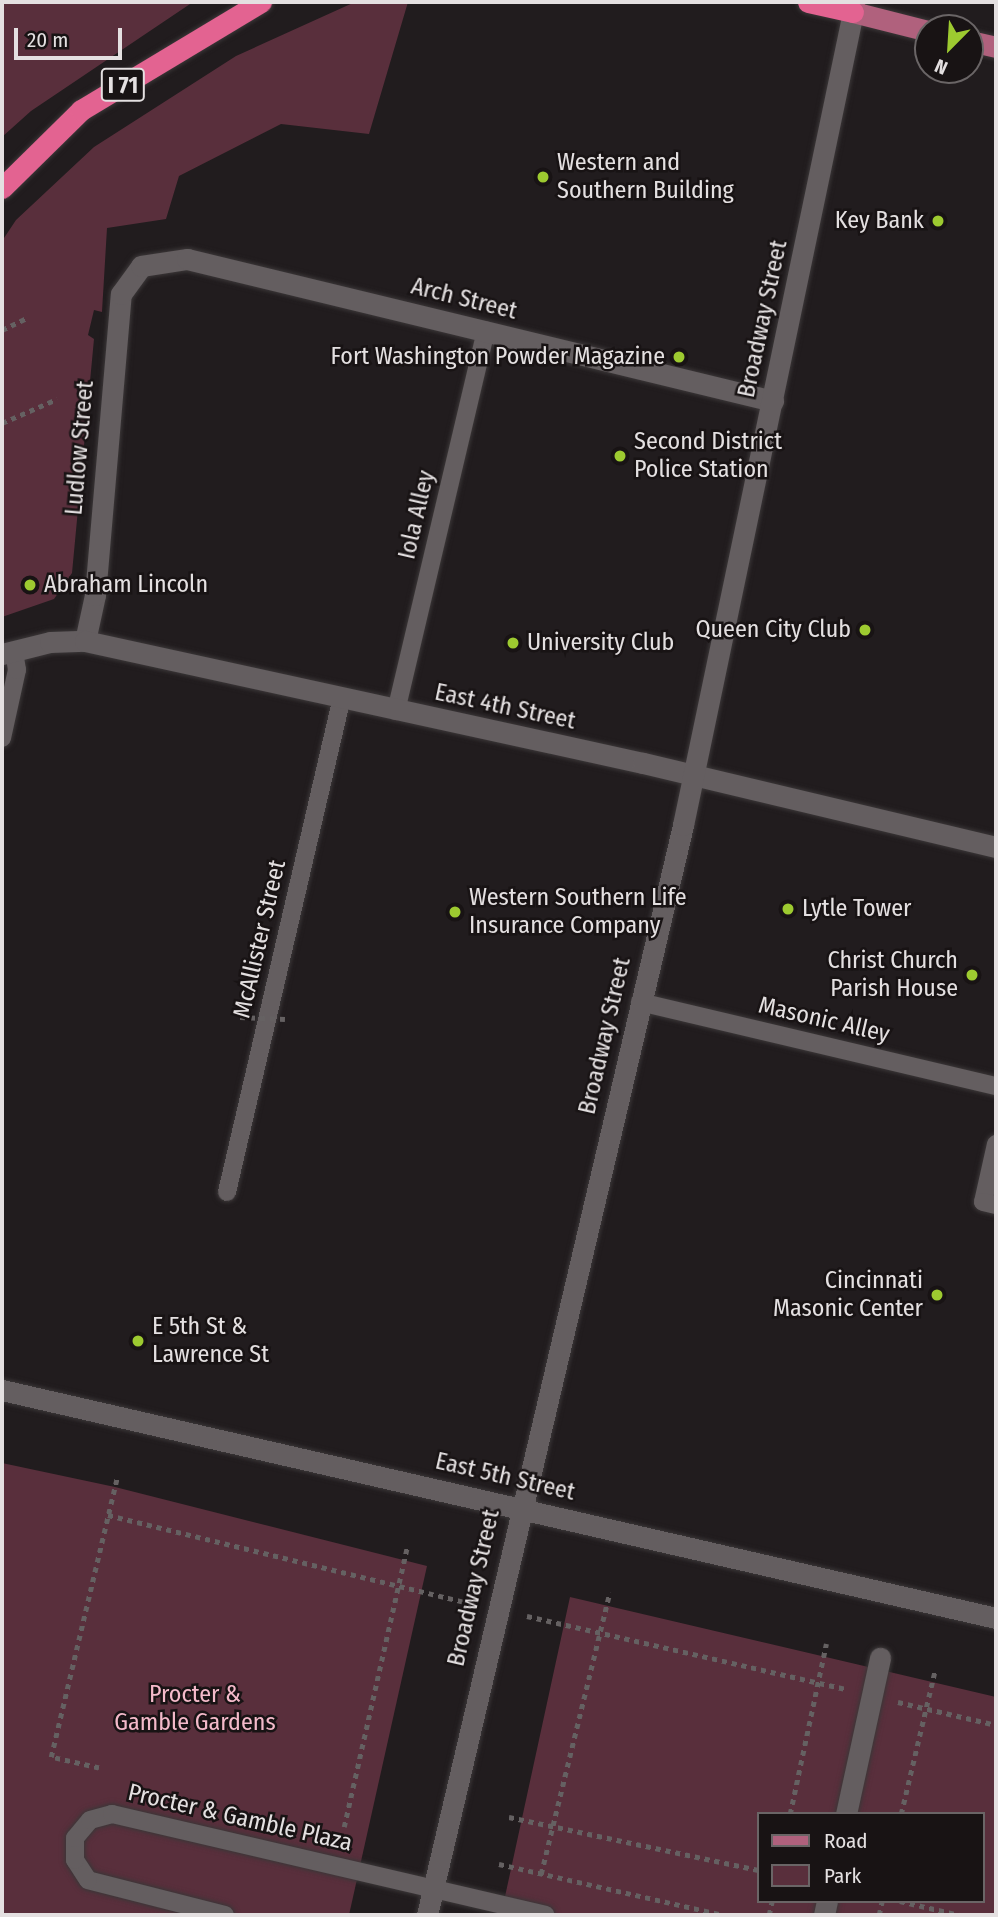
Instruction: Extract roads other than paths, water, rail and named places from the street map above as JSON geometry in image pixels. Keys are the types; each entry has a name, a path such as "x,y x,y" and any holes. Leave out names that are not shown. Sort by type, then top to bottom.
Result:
{"highway":[{"name":"I 71","path":"2,188 81,110 261,2"},
{"path":"808,2 853,7"}],"main road":[{"path":"853,7 914,27"},
{"name":"Broadway Street","path":"427,1915 519,1507 694,776 853,7"},
{"name":"Arch Street","path":"141,266 187,260 773,401"},
{"name":"Ludlow Street","path":"85,641 95,595 121,294 141,266"},
{"name":"East 4th Street","path":"8,653 50,642 85,641 694,776 996,847"},
{"name":"East 5th Street","path":"2,1390 996,1618"},
{"path":"846,1812 880,1658"}],"lane":[{"name":"Iola Alley","path":"396,711 485,331"},
{"path":"2,738 17,670 8,653"},
{"name":"McAllister Street","path":"227,1192 342,697"},
{"name":"Masonic Alley","path":"640,1002 996,1086"},
{"path":"996,1144 983,1202 996,1205"},
{"name":"Procter & Gamble Plaza","path":"225,1915 88,1880 75,1860 75,1838 90,1820 112,1814 545,1915"}],"place":[{"name":"Western and Southern Building","path":"543,177"},
{"name":"Key Bank","path":"938,221"},
{"name":"Fort Washington Powder Magazine","path":"679,357"},
{"name":"Second District Police Station","path":"620,456"},
{"name":"Abraham Lincoln","path":"30,585"},
{"name":"Queen City Club","path":"865,630"},
{"name":"University Club","path":"513,643"},
{"name":"Lytle Tower","path":"788,909"},
{"name":"Western Southern Life Insurance Company","path":"455,912"},
{"name":"Christ Church Parish House","path":"972,975"},
{"name":"Cincinnati Masonic Center","path":"937,1295"},
{"name":"E 5th St & Lawrence St","path":"138,1341"}],"park label":[{"name":"Procter & Gamble Gardens","path":"195,1709"}]}
